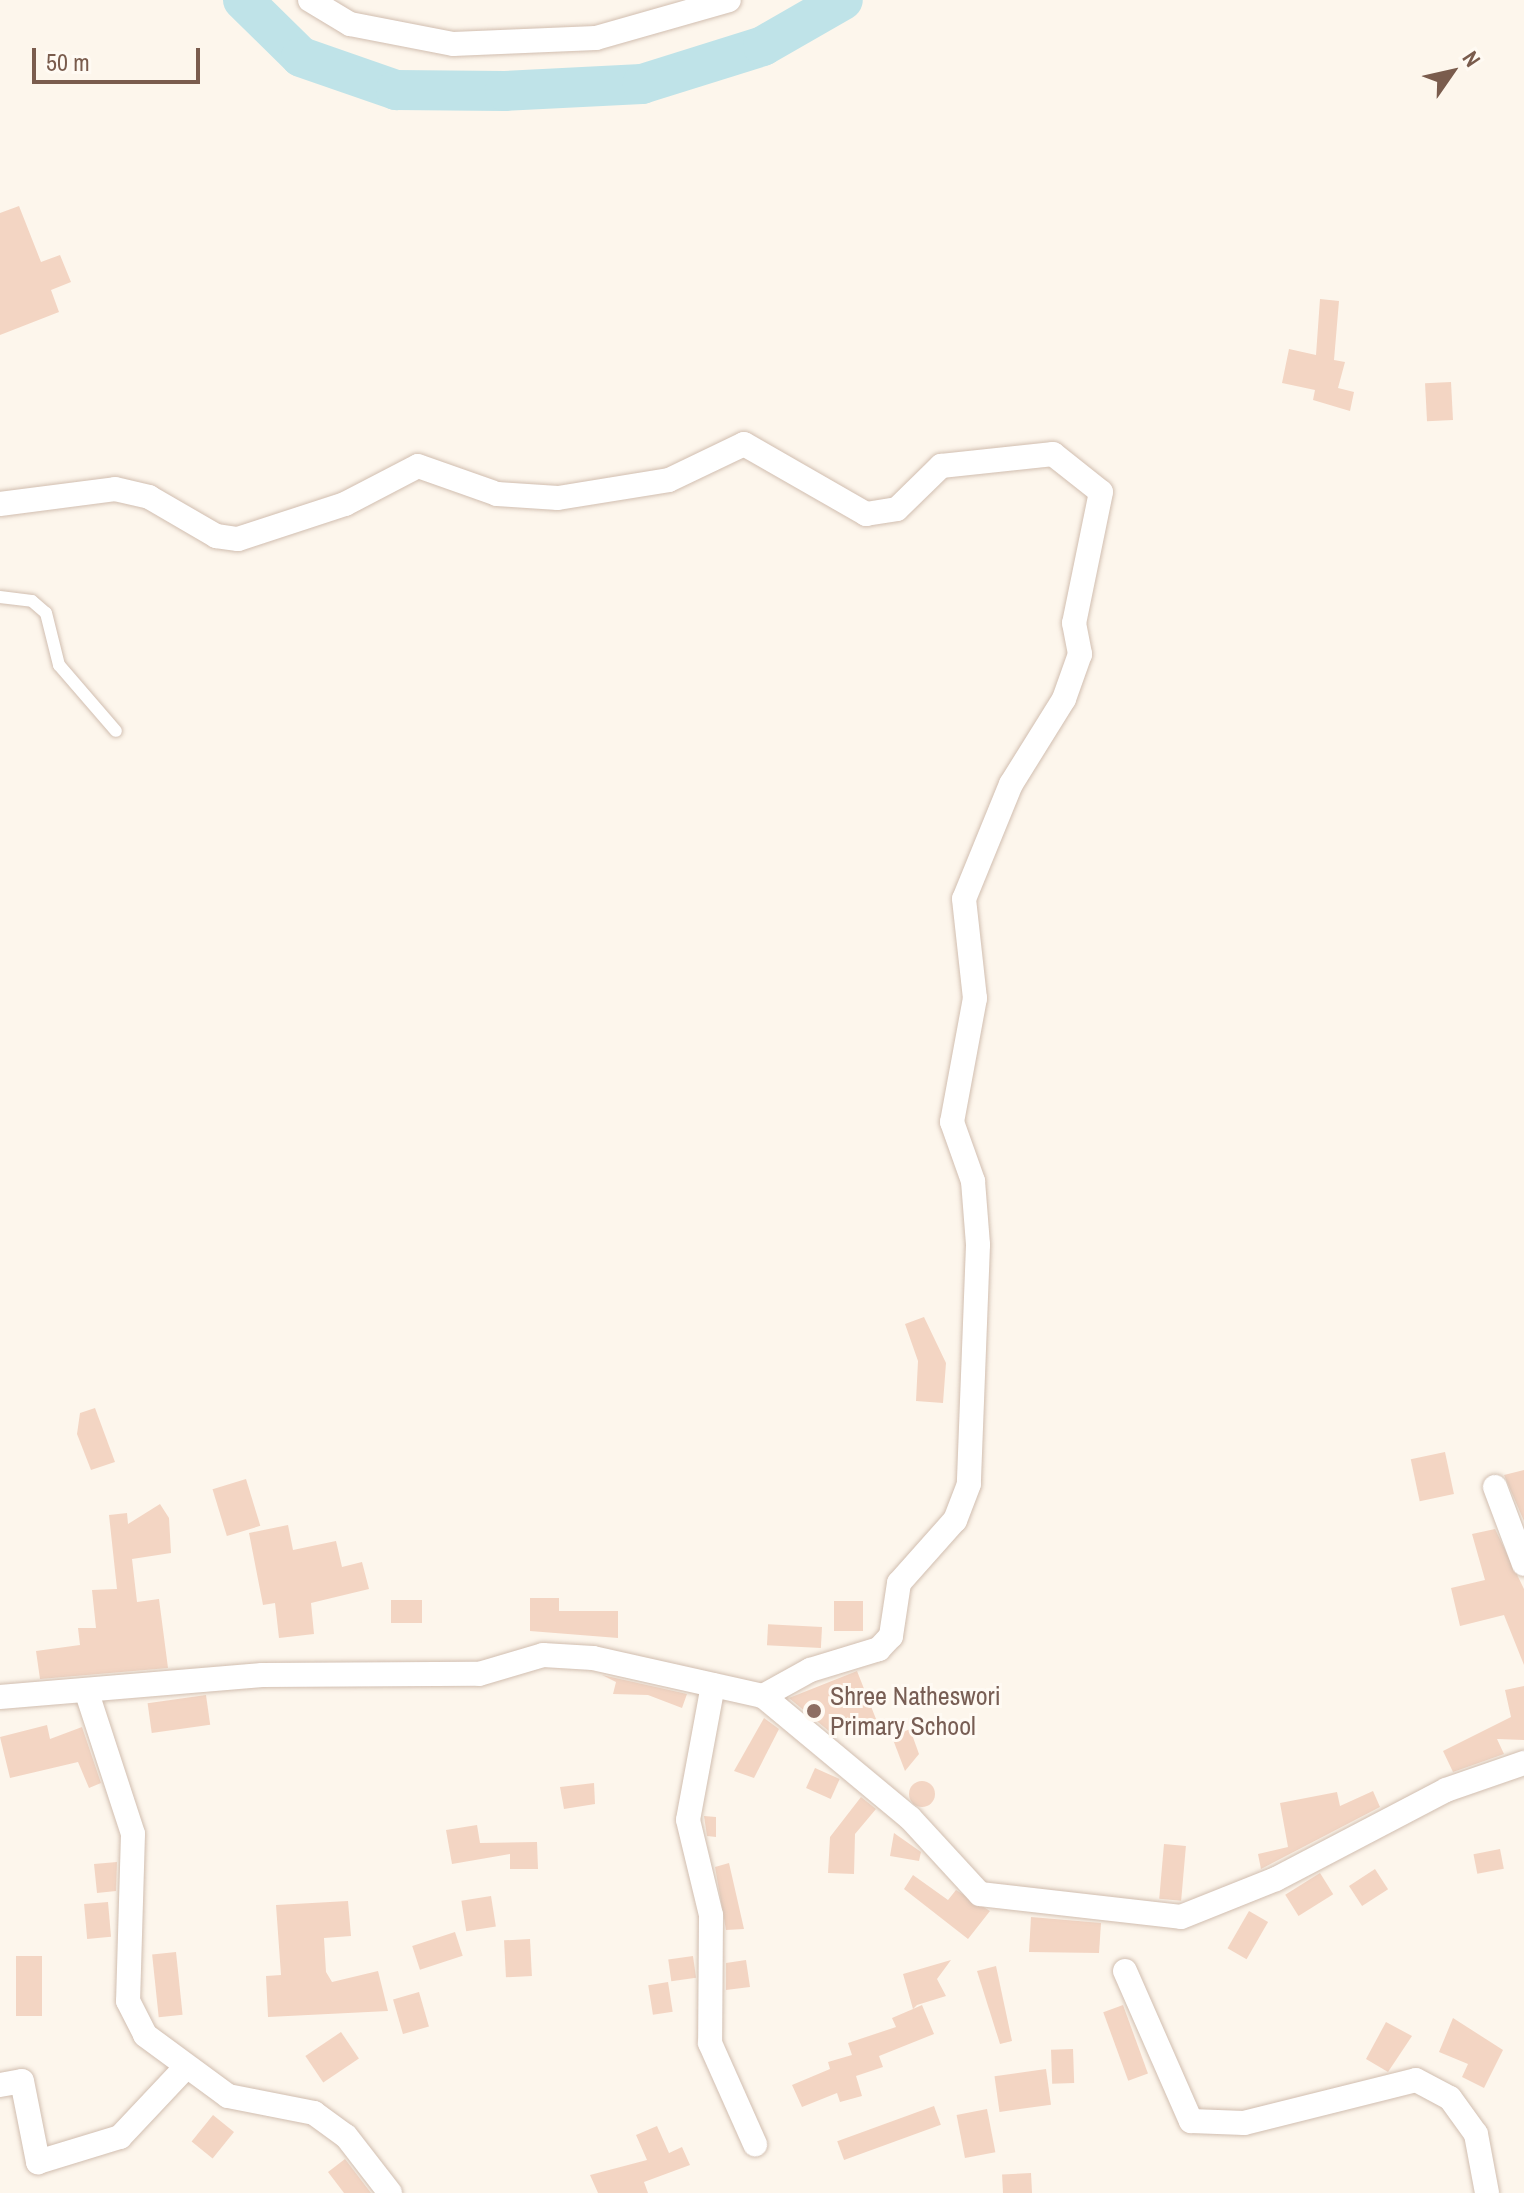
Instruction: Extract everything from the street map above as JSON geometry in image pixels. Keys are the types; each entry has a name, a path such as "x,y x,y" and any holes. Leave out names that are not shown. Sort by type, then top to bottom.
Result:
{"street":[{"path":"310,0 350,24 453,44 596,38 729,0"},
{"path":"0,504 115,489 149,497 216,536 238,539 345,504 418,466 497,494 558,498 669,480 744,444 866,514 897,509 941,466 1053,454 1101,492 1074,623 1075,669 1011,784 964,899 975,998 952,1122 973,1181 978,1245 969,1484 955,1520 899,1583 891,1636 879,1649 810,1670 763,1696"},
{"path":"1495,1487 1524,1564"},
{"path":"0,1697 87,1693 262,1675 479,1674 543,1655 713,1685 763,1696 910,1818 980,1894 1181,1917 1276,1879 1446,1790 1524,1763"},
{"path":"713,1685 688,1820 711,1915 710,2043 755,2144"},
{"path":"87,1693 133,1834 128,2001 145,2035 184,2069 228,2096 314,2113 346,2136 390,2193"},
{"path":"1125,1971 1191,2121 1209,2127 1244,2123 1416,2080 1450,2098 1476,2134 1487,2193"},
{"path":"0,2085 22,2081 38,2162 120,2137 184,2069"}],"lane":[{"path":"0,597 32,601 46,613 59,665 116,731"}],"building":[{"path":"19,206 41,262 60,255 71,282 51,290 59,312 0,335 0,213"},
{"path":"1320,299 1339,301 1334,360 1345,362 1338,388 1354,392 1350,411 1313,400 1315,390 1282,383 1289,349 1316,355"},
{"path":"1451,382 1453,420 1427,421 1425,383"},
{"path":"924,1317 946,1363 943,1403 916,1401 918,1361 905,1324"},
{"path":"95,1408 115,1462 91,1470 77,1434 80,1413"},
{"path":"1445,1452 1454,1494 1420,1501 1411,1459"},
{"path":"1524,1470 1524,1521 1504,1475"},
{"path":"246,1479 260,1526 227,1536 213,1489"},
{"path":"160,1504 169,1518 171,1553 132,1559 137,1602 159,1599 168,1668 40,1679 36,1651 80,1645 78,1628 96,1628 92,1590 117,1589 109,1515 127,1513 128,1524"},
{"path":"288,1525 293,1550 336,1541 342,1567 362,1562 369,1589 311,1603 314,1634 279,1638 275,1603 263,1605 249,1533"},
{"path":"1495,1529 1524,1589 1524,1665 1504,1615 1460,1626 1451,1588 1485,1580 1472,1534"},
{"path":"530,1598 559,1598 559,1611 618,1611 618,1638 530,1631"},
{"path":"391,1600 422,1600 422,1623 391,1623"},
{"path":"834,1601 863,1601 863,1631 834,1631"},
{"path":"768,1624 822,1627 821,1648 767,1645"},
{"path":"857,1671 876,1719 853,1729 848,1717 830,1732 789,1698"},
{"path":"602,1675 687,1694 682,1708 648,1695 613,1694 616,1682"},
{"path":"1524,1686 1524,1740 1497,1739 1504,1754 1453,1772 1443,1751 1511,1717 1505,1690"},
{"path":"206,1695 210,1725 152,1733 148,1703"},
{"path":"764,1718 779,1729 754,1778 734,1771"},
{"path":"47,1725 50,1739 82,1727 101,1783 89,1788 78,1762 10,1778 0,1737"},
{"path":"910,1729 919,1754 905,1771 892,1737"},
{"path":"815,1768 840,1779 831,1799 806,1788"},
{"path":"922,1781 931,1785 935,1794 931,1803 922,1807 913,1803 909,1794 913,1785"},
{"path":"594,1783 595,1804 564,1809 560,1787"},
{"path":"1373,1791 1380,1807 1261,1869 1258,1854 1288,1847 1280,1803 1337,1792 1340,1806"},
{"path":"861,1797 876,1809 855,1834 854,1874 828,1873 830,1837"},
{"path":"704,1816 716,1817 716,1837 707,1836"},
{"path":"477,1825 480,1843 537,1842 538,1869 510,1869 510,1854 452,1864 446,1830"},
{"path":"894,1833 921,1852 919,1861 890,1856"},
{"path":"1164,1844 1186,1846 1181,1901 1159,1899"},
{"path":"1500,1849 1504,1869 1477,1874 1473,1854"},
{"path":"117,1862 116,1891 97,1893 94,1864"},
{"path":"729,1863 744,1929 726,1930 715,1867"},
{"path":"1375,1869 1388,1889 1362,1906 1349,1886"},
{"path":"1320,1873 1333,1894 1298,1916 1285,1895"},
{"path":"913,1875 948,1900 956,1890 990,1911 968,1939 904,1889"},
{"path":"491,1896 496,1927 466,1931 461,1901"},
{"path":"348,1901 351,1936 324,1938 326,1972 332,1982 378,1971 388,2011 268,2017 266,1976 281,1975 276,1905"},
{"path":"108,1902 111,1937 87,1939 84,1904"},
{"path":"1249,1911 1268,1922 1247,1959 1228,1948"},
{"path":"1031,1917 1101,1923 1099,1953 1029,1952"},
{"path":"455,1932 463,1956 420,1970 412,1946"},
{"path":"530,1939 532,1976 506,1977 504,1940"},
{"path":"176,1952 183,2015 159,2017 152,1955"},
{"path":"16,1956 42,1956 42,2016 16,2016"},
{"path":"693,1956 696,1978 671,1981 668,1959"},
{"path":"746,1960 750,1987 726,1990 726,1963"},
{"path":"951,1960 937,1979 946,1996 913,2009 903,1974"},
{"path":"996,1966 1012,2041 1000,2044 977,1971"},
{"path":"668,1982 673,2012 653,2015 648,1985"},
{"path":"419,1992 429,2027 403,2034 393,1999"},
{"path":"922,2005 934,2034 879,2056 883,2067 856,2076 862,2096 840,2102 837,2093 802,2107 792,2085 830,2069 828,2062 852,2055 848,2043 896,2027 892,2018"},
{"path":"1123,2005 1148,2074 1128,2081 1103,2012"},
{"path":"1453,2018 1503,2050 1484,2088 1462,2077 1468,2064 1439,2052"},
{"path":"1386,2022 1412,2036 1388,2072 1366,2059"},
{"path":"341,2032 359,2059 323,2083 305,2056"},
{"path":"1073,2049 1074,2083 1052,2084 1051,2050"},
{"path":"1046,2069 1051,2105 1000,2112 995,2076"},
{"path":"934,2106 941,2125 844,2160 837,2141"},
{"path":"987,2109 995,2152 965,2158 957,2115"},
{"path":"213,2115 234,2132 213,2158 192,2141"},
{"path":"657,2126 669,2153 682,2147 690,2165 644,2182 648,2193 598,2193 590,2175 647,2160 636,2135"},
{"path":"345,2159 371,2193 344,2193 328,2172"},
{"path":"1031,2173 1032,2193 1003,2193 1002,2175"}],"waterway":[{"path":"243,0 301,57 396,90 505,91 642,84 763,46 843,0"}],"place":[{"name":"Shree Natheswori Primary School","path":"814,1711"}]}
